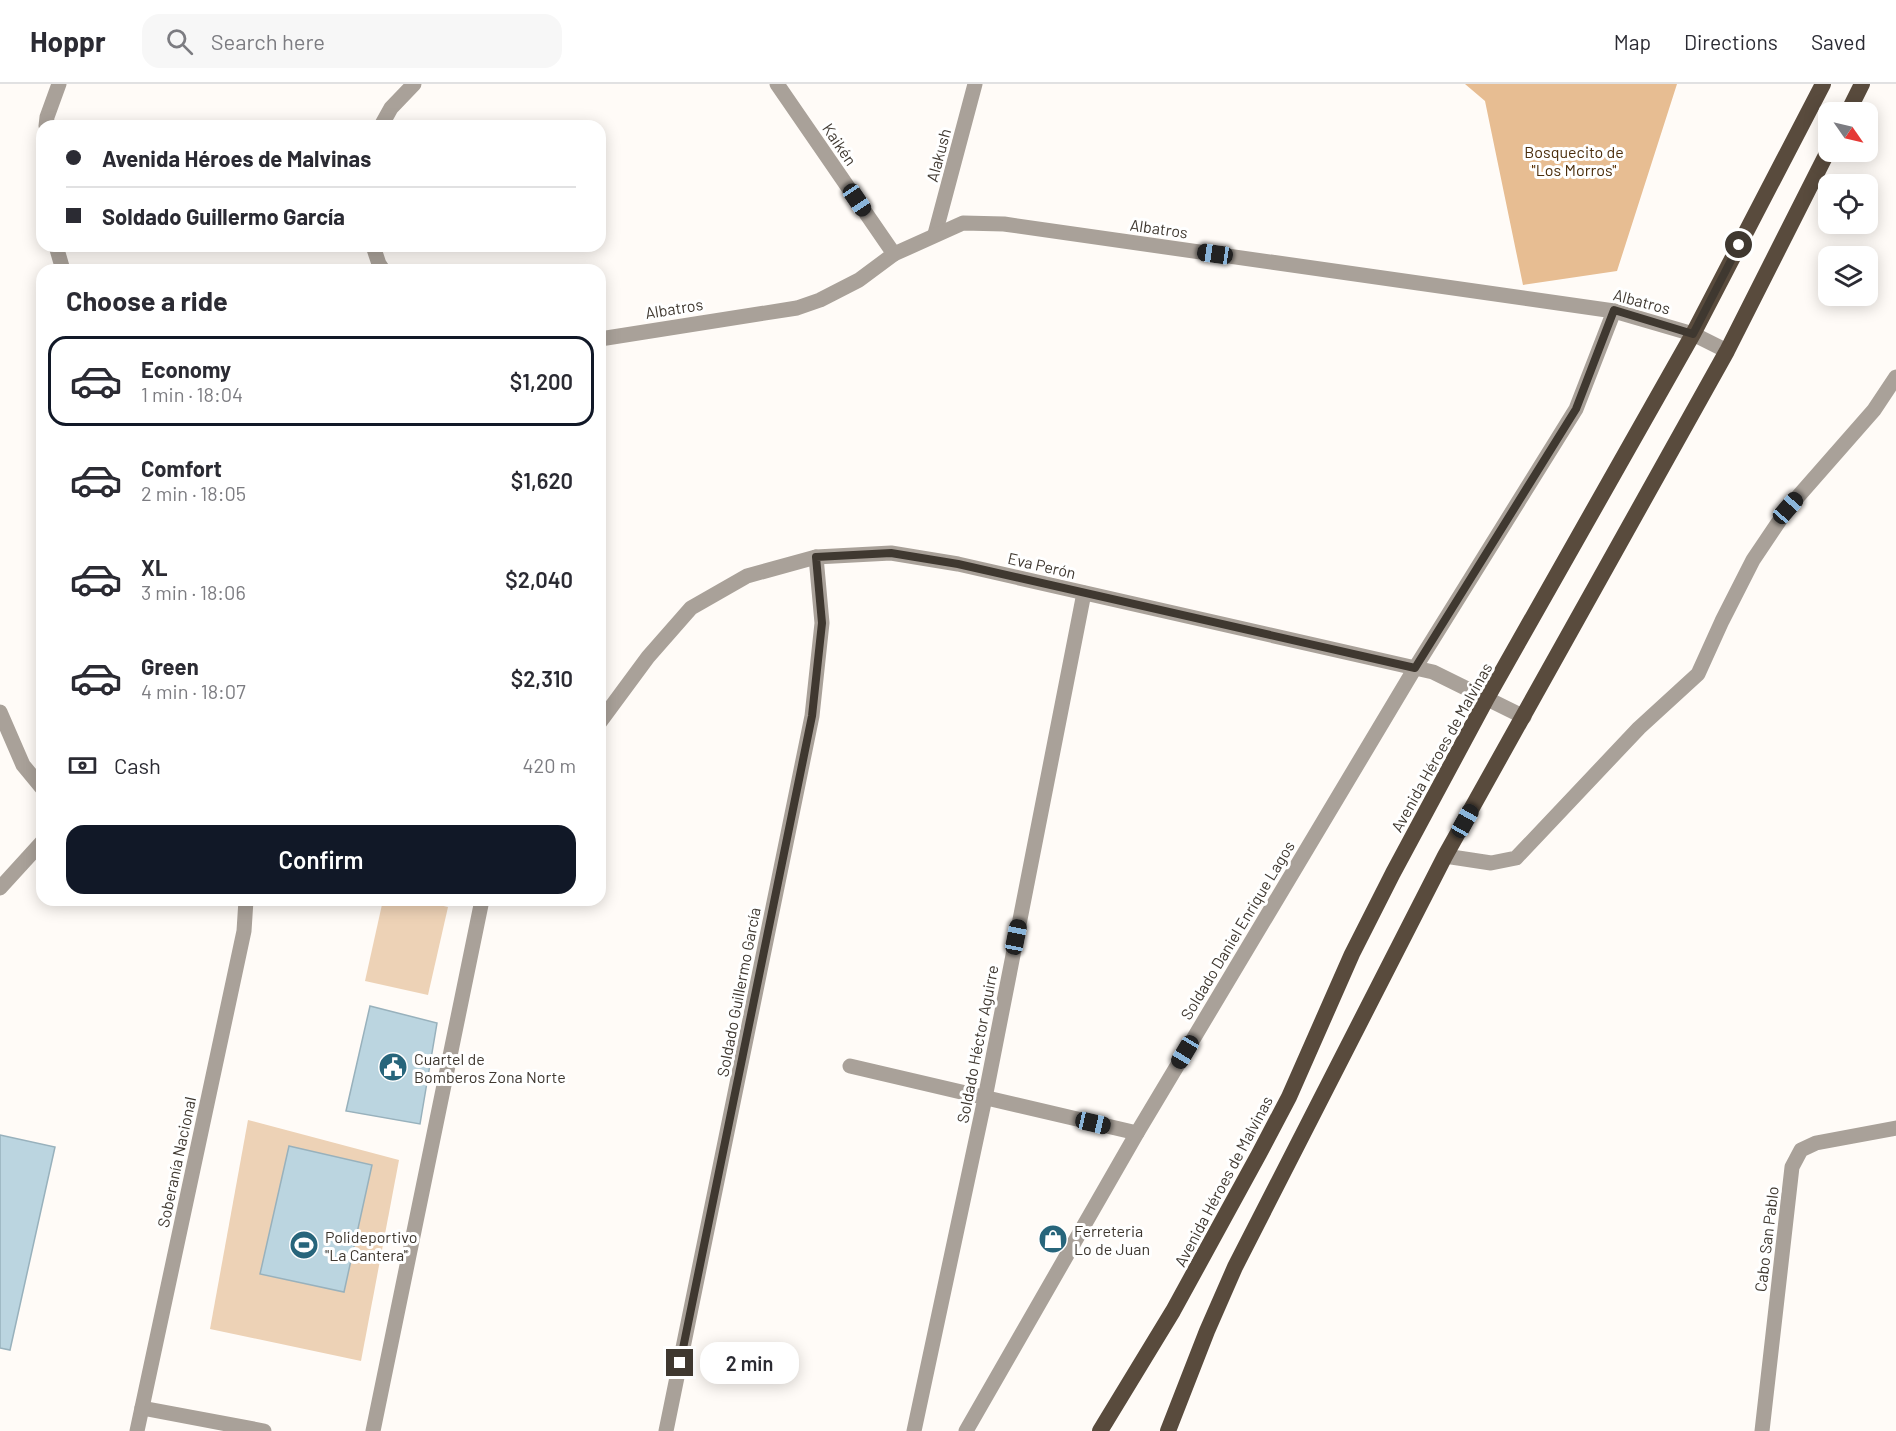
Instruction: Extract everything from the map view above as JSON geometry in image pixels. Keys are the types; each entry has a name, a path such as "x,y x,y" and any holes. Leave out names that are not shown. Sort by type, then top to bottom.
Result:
{"highway":[{"name":"Avenida Héroes de Malvinas","path":"1100,1431 1173,1311 1259,1154 1289,1097 1362,934 1393,873 1487,698 1693,334 1823,84"},
{"path":"1853,102 1862,84"},
{"path":"1168,1431 1207,1331 1236,1267 1445,856 1727,351 1822,162"}],"street":[{"path":"47,120 59,84"},
{"path":"384,120 391,108 414,84"},
{"name":"Kaikén","path":"777,84 894,254"},
{"name":"Alakush","path":"936,234 975,84"},
{"name":"Albatros","path":"606,338 797,308 820,300 859,280 894,254 963,223 1004,224 1614,310 1693,334 1727,351"},
{"name":"Soldado Daniel Enrique Lagos","path":"966,1431 1137,1133 1415,668 1576,409 1614,310"},
{"path":"1445,856 1491,863 1516,858 1639,728 1698,674 1753,560 1788,508 1874,410 1896,377"},
{"name":"Eva Perón","path":"606,714 648,657 691,608 747,576 816,557 891,553 958,564 1433,672 1524,717"},
{"name":"Soldado Guillermo García","path":"666,1431 812,716 822,623 816,557"},
{"name":"Soldado Héctor Aguirre","path":"914,1431 985,1098 1084,593"},
{"path":"0,712 23,765 36,781"},
{"path":"0,888 36,849"},
{"name":"Soberanía Nacional","path":"137,1431 244,930 246,906"},
{"path":"373,1431 481,906"},
{"path":"850,1066 1137,1133"},
{"name":"Cabo San Pablo","path":"1762,1431 1792,1167 1801,1150 1816,1143 1896,1128"},
{"path":"142,1408 264,1431"}],"shaded area":[{"path":"382,906 448,907 428,995 365,981"},
{"name":"Polideportivo \"La Cantera\"","path":"248,1120 399,1160 361,1361 210,1329"}],"green space":[{"name":"Bosquecito de \"Los Morros\"","path":"1465,84 1677,84 1617,271 1523,285 1485,101"}],"building":[{"name":"Cuartel de Bomberos Zona Norte","path":"370,1006 437,1023 420,1124 346,1111"},
{"path":"0,1135 55,1147 10,1350 0,1348"},
{"path":"289,1146 372,1165 344,1292 260,1274"}],"place":[{"name":"Cuartel de Bomberos Zona Norte","path":"393,1067"},
{"name":"Ferreteria Lo de Juan","path":"1053,1239"},
{"name":"Polideportivo \"La Cantera\"","path":"304,1245"}],"route":[{"path":"680,1363 812,716 822,623 816,557 891,553 958,564 1415,668 1576,409 1614,310 1693,334 1739,245"}]}
